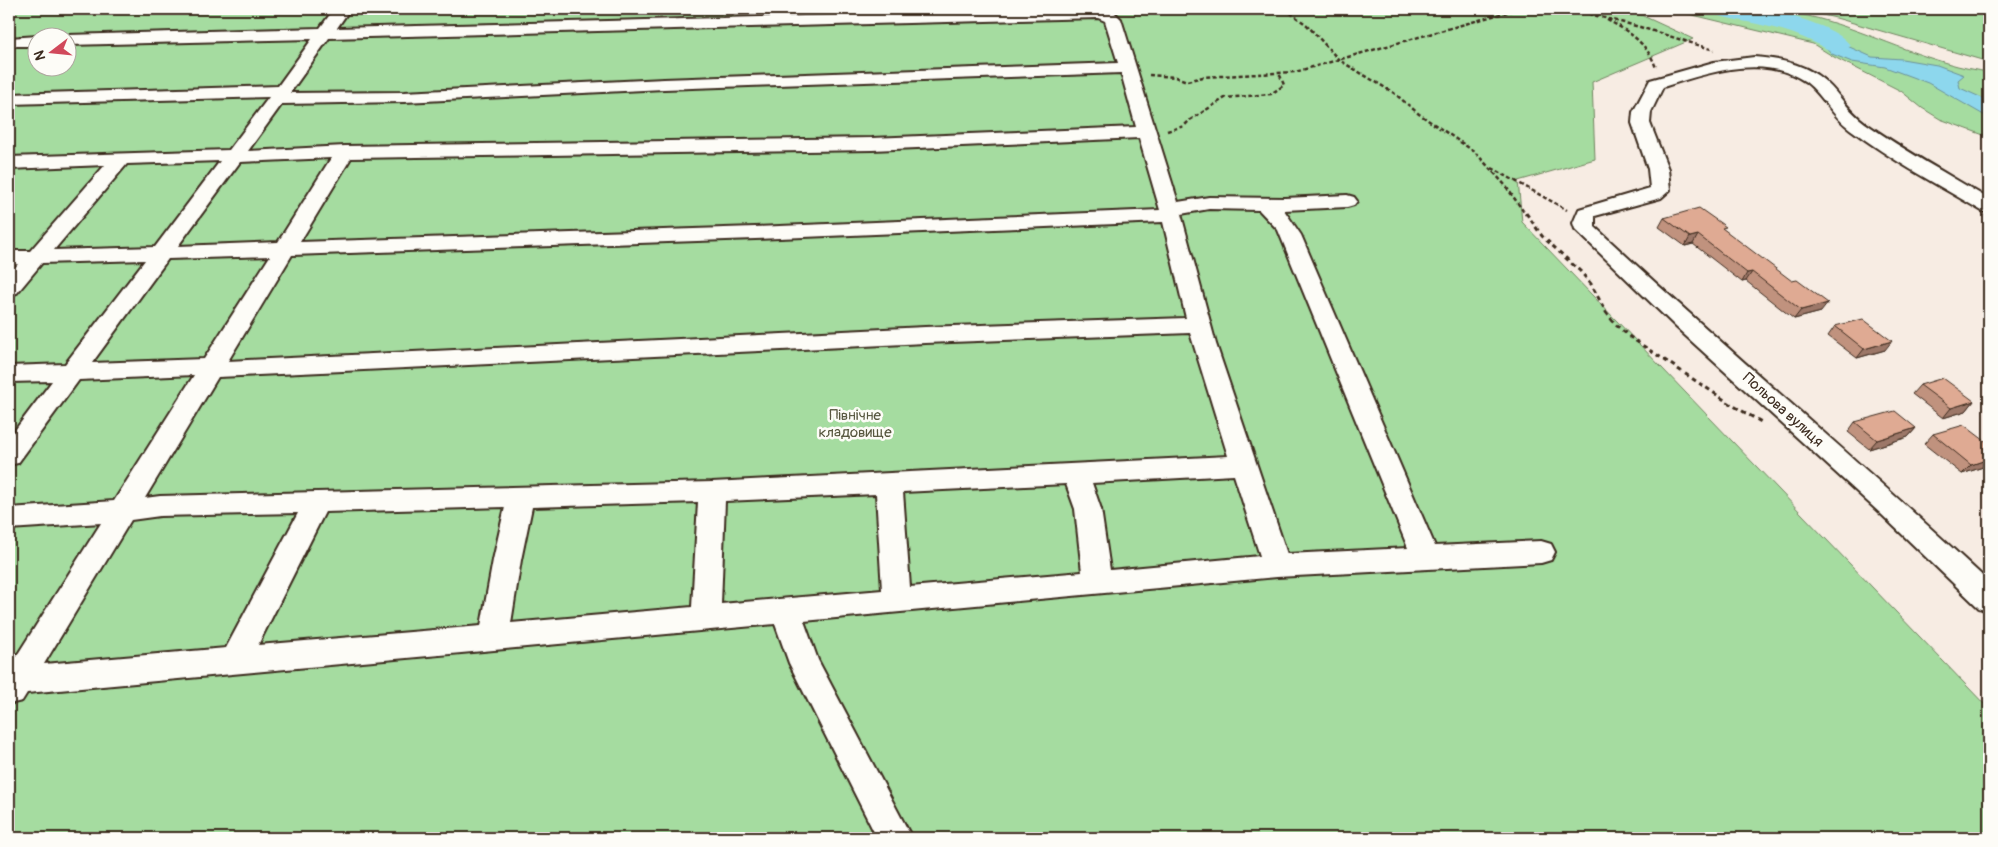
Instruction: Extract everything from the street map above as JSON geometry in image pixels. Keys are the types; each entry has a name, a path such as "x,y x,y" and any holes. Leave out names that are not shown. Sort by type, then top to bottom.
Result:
{"street":[{"path":"9,456 280,95 342,9"},
{"path":"78,40 1098,13 1108,15 1113,19 1129,68 1171,213 1199,325 1277,566"},
{"path":"11,42 28,41"},
{"path":"1583,221 1586,213 1593,210 1654,194 1660,190 1658,169 1641,123 1642,112 1656,84 1695,71 1722,65 1763,63 1796,71 1810,78 1823,88 1850,121 1880,142 1989,207"},
{"path":"9,99 280,95 404,98 664,84 1129,68"},
{"path":"9,163 226,155 244,157 345,152 872,144 1147,132"},
{"path":"12,686 345,152"},
{"path":"9,288 121,159"},
{"path":"9,258 1171,213 1209,203 1263,202 1285,204 1348,201"},
{"path":"1263,202 1274,210 1291,235 1426,558"},
{"name":"Польова вулиця","path":"1583,221 1585,229 1643,286 1920,533 1989,600"},
{"path":"9,374 201,367 232,369 926,335 1199,325"},
{"path":"9,518 122,511 160,506 712,492 1244,465"},
{"path":"1075,473 1088,509 1098,583"},
{"path":"889,483 897,600"},
{"path":"706,617 712,492"},
{"path":"494,637 507,560 521,498"},
{"path":"235,660 317,502"},
{"path":"12,686 235,660 1277,566 1541,552"},
{"path":"785,610 804,663 895,838"}],"path":[{"path":"1285,9 1307,25 1339,60 1394,93 1419,114 1460,140 1489,166 1542,236 1580,271 1616,325 1643,346 1694,378 1732,405 1767,425"},
{"path":"1129,68 1135,72 1176,77 1187,81 1203,77 1295,72 1518,9"},
{"path":"1570,9 1718,51"},
{"path":"1600,16 1632,34 1647,48 1654,60 1656,84"},
{"path":"1147,132 1171,130 1184,126 1190,120 1226,98 1271,94 1284,85 1279,73"},
{"path":"1489,166 1559,203 1583,221"}],"green space":[{"name":"Північне кладовище","path":"9,9 1628,9 1693,39 1592,82 1595,159 1518,181 1522,222 1989,709 1989,838 9,838"},
{"path":"1668,9 1748,9 1788,12 1847,27 1927,57 1989,72 1989,137 1940,119 1922,108 1901,91 1834,57 1813,44"},
{"path":"1795,9 1989,9 1989,62 1836,18"}],"water":[{"path":"1823,44 1845,45 1872,57 1902,59 1937,65 1964,75 1958,80 1960,88 1989,101 1989,118 1928,83 1885,67 1852,62 1832,54"}],"building":[{"path":"1699,208 1726,227 1722,228 1792,281 1797,280 1828,303 1801,310 1752,272 1747,273 1698,235 1690,237 1664,218"},
{"path":"1863,319 1892,341 1864,349 1835,326"},
{"path":"1943,378 1974,401 1951,408 1920,385"},
{"path":"1895,411 1916,428 1877,440 1855,422"},
{"path":"1964,425 1989,444 1989,459 1971,465 1933,434"}],"waterway":[{"path":"1720,9 1795,26 1824,37 1837,45"}]}
